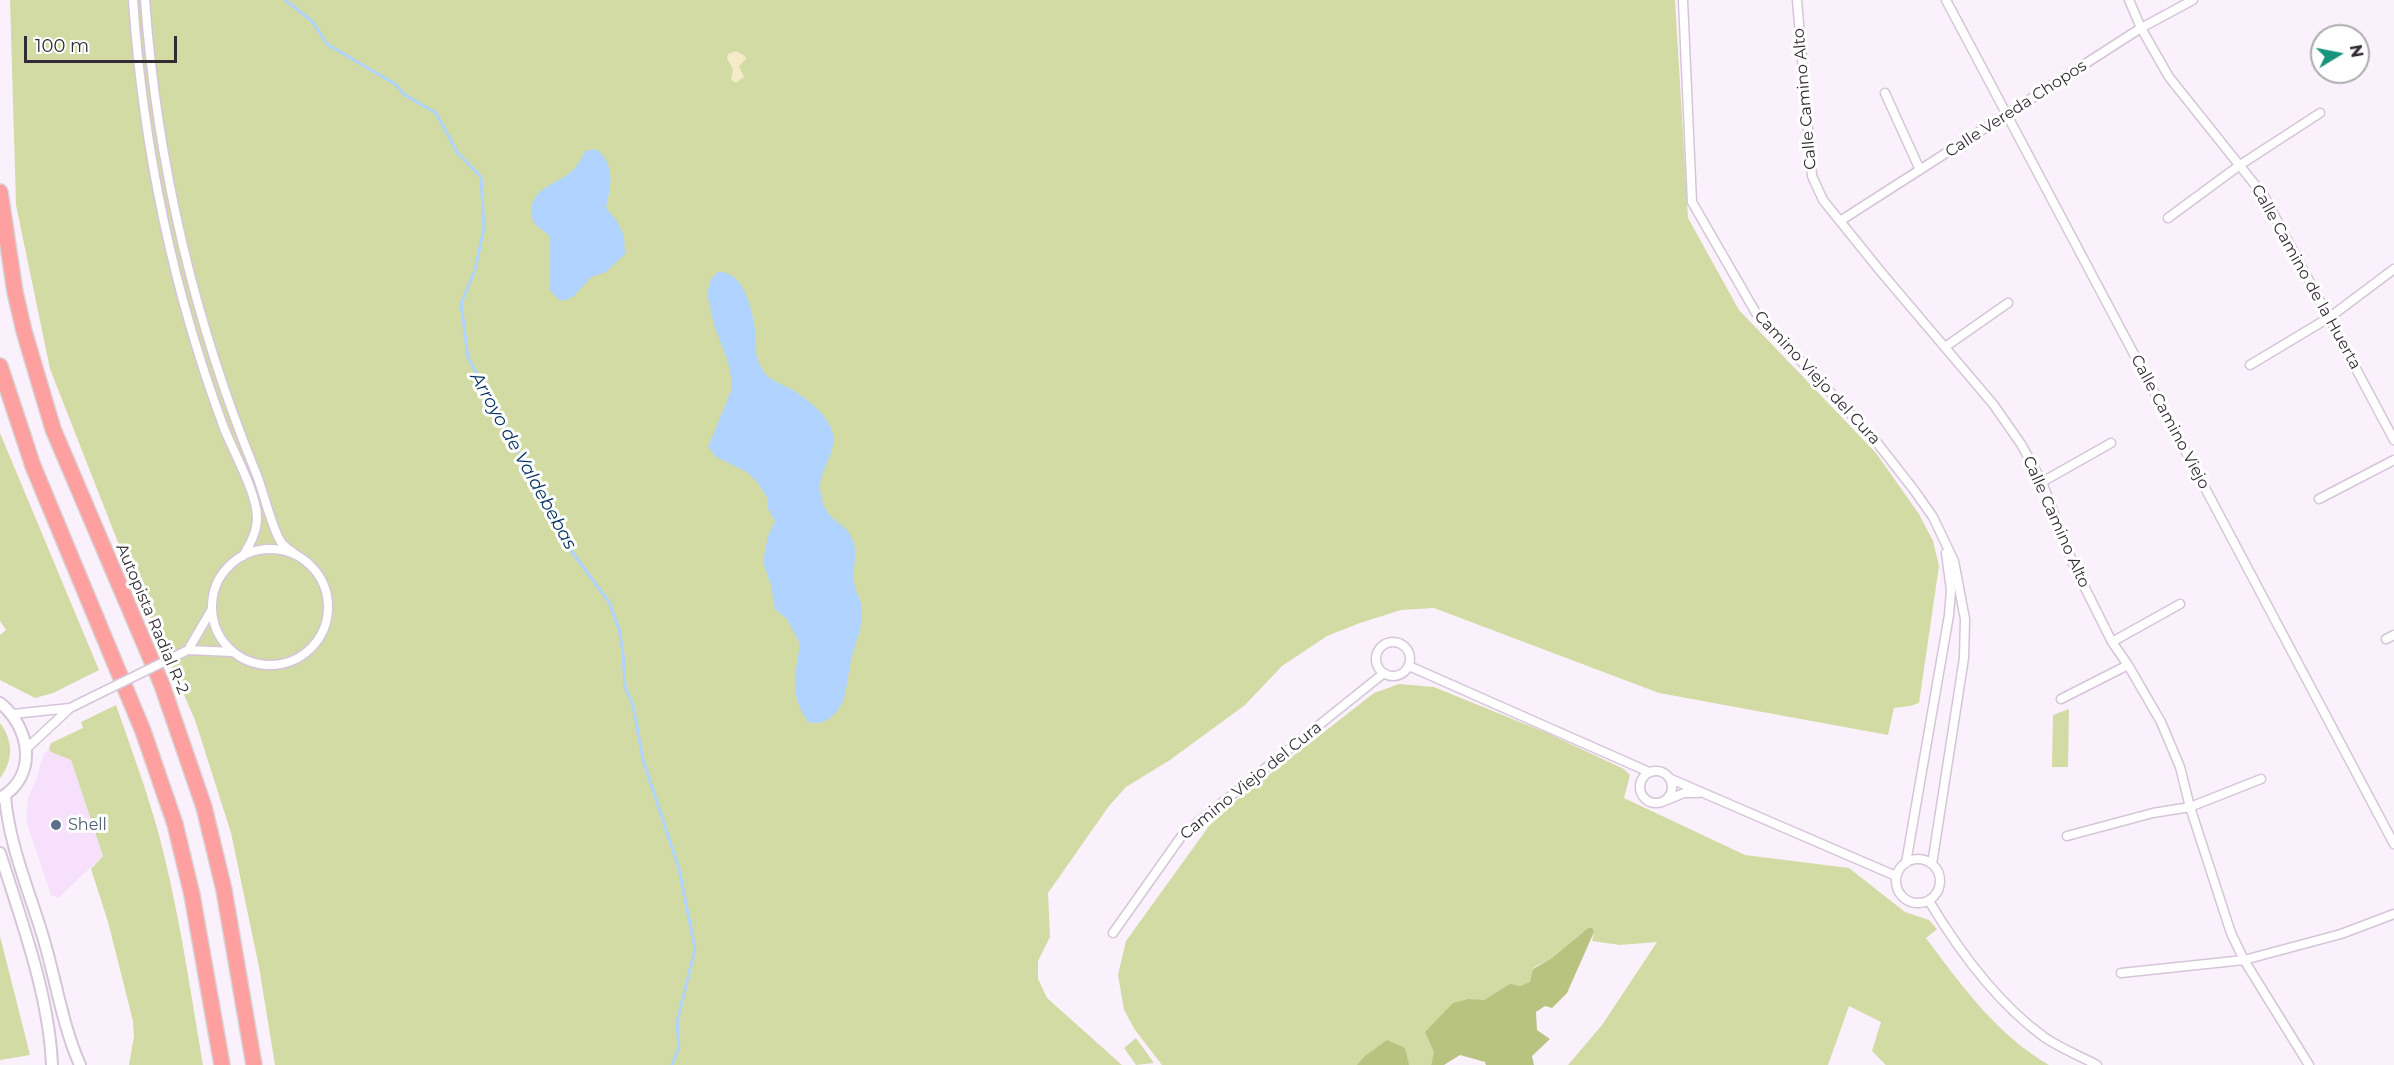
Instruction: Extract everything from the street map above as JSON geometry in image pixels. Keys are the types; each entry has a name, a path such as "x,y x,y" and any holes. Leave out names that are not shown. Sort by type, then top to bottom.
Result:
{"highway":[{"name":"Autopista Radial R-2","path":"0,192 15,292 26,341 53,429 162,685 204,807 224,890 254,1065"},
{"path":"0,366 33,466 143,731 175,824 192,895 222,1065"}],"street":[{"path":"133,0 140,85 151,155 183,301 224,428 254,500 257,518 252,540 243,556"},
{"path":"145,0 152,83 163,153 195,298 236,423 281,542 313,568 324,585 328,603 326,623 318,640 305,654 287,663 268,666 249,662 233,652 222,639 215,625 212,609 214,593 220,578 230,565 243,556 261,550 280,550 298,556"},
{"name":"Camino Viejo del Cura","path":"1683,0 1692,202 1756,313 1875,440 1914,490 1954,561 1961,590 1965,629 1964,658 1932,864"},
{"name":"Calle Camino Alto","path":"1797,0 1812,176 1822,200 1993,404 2021,444 2042,482 2073,564 2112,642 2161,722 2180,767 2190,807 2231,933 2244,960 2309,1065"},
{"name":"Calle Camino Viejo","path":"1946,0 2394,844"},
{"name":"Calle Camino de la Huerta","path":"2129,0 2141,28 2169,77 2264,196 2394,440"},
{"name":"Calle Vereda Chopos","path":"1840,221 2141,28 2193,0"},
{"path":"1885,93 1920,170"},
{"path":"2168,218 2240,165 2320,113"},
{"path":"2250,366 2330,317 2394,269"},
{"path":"1945,347 2008,303"},
{"path":"2042,482 2111,443"},
{"path":"2319,499 2394,460"},
{"name":"Camino Viejo del Cura","path":"1906,862 1949,615 1951,590 1949,563 1943,538"},
{"path":"2112,642 2180,604"},
{"path":"188,650 212,609"},
{"path":"1386,644 1402,645 1409,654 1409,666 1398,675 1384,673 1380,669 1378,653 1386,644"},
{"path":"27,747 70,708 188,650 233,652"},
{"path":"2061,699 2128,665"},
{"path":"1409,666 1649,772 1663,772 1671,779 1896,876"},
{"name":"Camino Viejo del Cura","path":"1113,933 1183,834 1384,673"},
{"path":"0,703 13,714 22,730 27,747 25,766 20,776 2,797 11,837 43,938 69,1039 80,1065"},
{"path":"13,714 70,708"},
{"path":"1624,761 1641,780"},
{"path":"1649,772 1641,780 1640,791 1646,800 1657,803 1683,793 1701,792"},
{"path":"1667,800 1672,790 1671,779"},
{"path":"2067,836 2153,813 2190,807 2261,779"},
{"path":"0,853 28,942 51,1042 52,1065"},
{"path":"1915,859 1932,864 1940,879 1935,895 1929,901 1912,903 1905,899 1899,892 1896,876 1906,862 1915,859"},
{"path":"1929,901 1966,956 2002,1001 2045,1037 2097,1065"},
{"path":"2121,973 2244,960 2341,934 2394,914"}],"shaded area":[{"path":"49,748 52,752 71,760 103,856 58,898 51,895 26,821 28,798 43,756"}],"green space":[{"path":"10,0 1675,0 1688,218 1739,310 1876,453 1919,514 1933,541 1939,566 1919,703 1894,708 1888,735 1659,693 1434,608 1401,610 1327,636 1282,666 1245,705 1170,760 1126,787 1109,806 1048,893 1050,937 1038,961 1038,979 1047,998 1122,1065 275,1065 259,967 231,833 195,720 121,550 50,369 16,205"},
{"path":"0,433 99,670 53,693 35,698 0,680 0,635 6,630 0,621"},
{"path":"1399,684 1434,687 1547,733 1624,769 1630,775 1624,798 1745,855 1849,868 1905,912 1929,920 1937,929 1926,938 1981,1008 2012,1039 2049,1065 1886,1065 1872,1051 1881,1022 1849,1006 1828,1065 1568,1065 1602,1025 1657,942 1620,945 1592,941 1594,932 1588,928 1552,958 1533,968 1531,982 1520,986 1510,985 1484,1000 1434,1054 1431,1065 1162,1065 1135,1030 1124,1010 1118,975 1126,941 1209,826 1238,799 1374,693"},
{"path":"116,705 159,835 184,950 203,1065 129,1065 134,1036 133,1021 108,922 91,869 103,856 71,760 51,752 49,748 51,743 83,728 81,722"},
{"path":"2069,709 2068,767 2052,767 2053,715"},
{"path":"0,723 7,736 10,757 0,778"},
{"path":"1588,928 1592,928 1594,932 1567,993 1552,1008 1545,1006 1536,1012 1537,1030 1550,1039 1532,1056 1534,1065 1486,1065 1485,1062 1460,1055 1444,1065 1431,1065 1434,1052 1425,1032 1453,1003 1469,999 1484,1000 1510,984 1520,986 1530,982 1533,969 1552,958"},
{"path":"0,936 30,1055 0,1060"},
{"path":"1136,1038 1154,1063 1136,1065 1124,1048"},
{"path":"1387,1040 1405,1048 1409,1065 1357,1065 1365,1056"}],"sand":[{"path":"736,51 746,59 739,66 744,77 736,83 731,80 733,70 727,58 728,54"}],"water":[{"path":"596,149 607,161 609,168 610,184 606,208 617,221 624,236 625,254 606,272 591,277 574,296 564,301 558,299 549,289 549,236 533,221 532,203 541,191 574,169 585,151"},
{"path":"718,272 733,277 748,298 755,328 757,358 765,374 813,405 826,419 833,433 832,449 820,489 826,509 845,528 853,541 854,582 862,607 862,618 843,701 829,719 820,723 808,722 798,702 795,684 800,644 787,619 775,609 771,586 763,562 768,536 775,521 768,509 768,499 758,483 747,472 716,457 708,447 731,391 728,362 714,325 707,293 711,279"}],"waterway":[{"name":"Arroyo de Valdebebas","path":"285,0 312,21 327,44 395,84 405,95 436,113 457,152 481,177 484,228 475,270 461,304 468,358 504,423 558,533 609,602 619,629 625,687 633,705 643,760 679,869 695,949 677,1022 679,1047 672,1065"}],"place":[{"name":"Shell","path":"56,825"}]}
